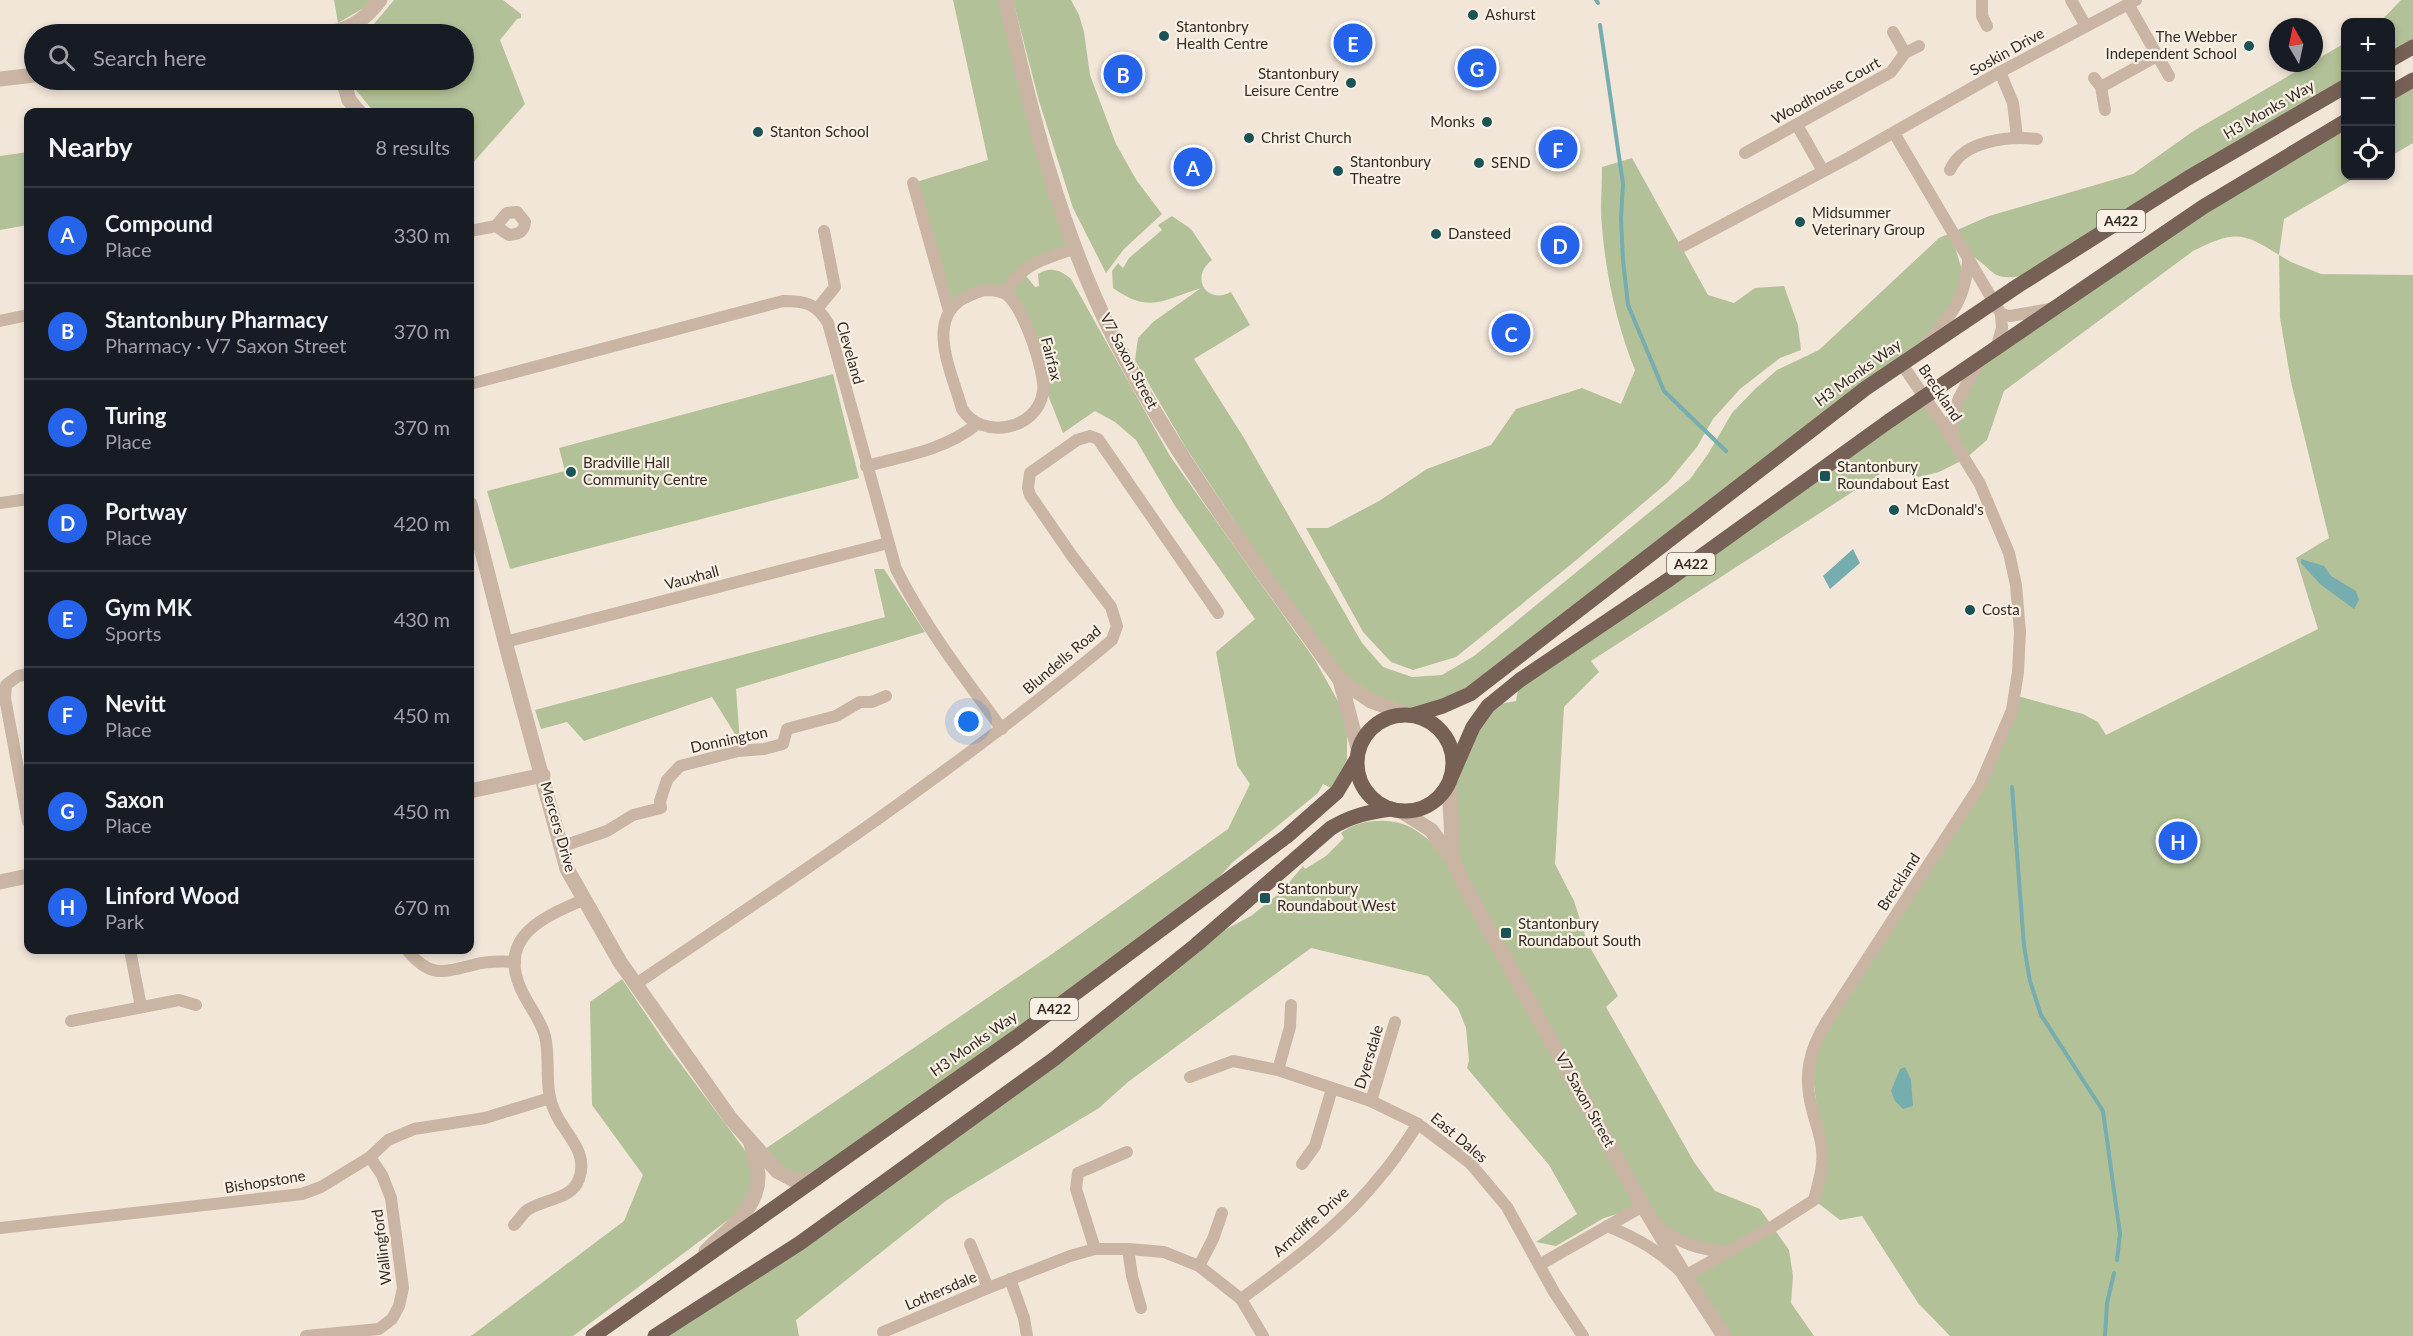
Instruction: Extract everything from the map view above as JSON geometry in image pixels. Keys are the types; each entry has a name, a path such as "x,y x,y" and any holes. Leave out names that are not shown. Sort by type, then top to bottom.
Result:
{"main road":[{"path":"2395,58 2413,47"},
{"path":"2395,91 2413,80"},
{"name":"H3 Monks Way","path":"1411,715 1443,706 1470,694 1901,363 1998,308 2187,178 2341,89"},
{"name":"A422","path":"655,1336 800,1243 1054,1059 1196,945 1339,823 1362,813 1416,810 1441,795 1473,727 1488,706 1520,680 1671,578 1924,397 2203,207 2341,124"},
{"path":"1411,715 1432,722 1445,737 1453,755 1450,779"},
{"name":"A422","path":"1357,754 1366,734 1378,723 1392,716 1411,715"},
{"path":"1357,754 1358,776 1365,791 1376,802 1396,810"},
{"name":"H3 Monks Way","path":"593,1336 1015,1038 1287,836 1325,805 1337,792 1357,754"}],"street":[{"path":"357,24 371,13 380,0"},
{"name":"V7 Saxon Street","path":"1006,0 1028,100 1083,270 1102,312 1177,451 1340,680 1371,701 1411,715"},
{"path":"1982,0 1982,16 1987,26"},
{"path":"2072,0 2086,26"},
{"path":"2132,2 2169,76"},
{"name":"Soskin Drive","path":"1683,246 2132,2"},
{"path":"1893,32 1905,53"},
{"name":"Woodhouse Court","path":"1748,135 1750,150 1891,72 1905,53 1919,46"},
{"path":"2105,110 2097,82 2157,56"},
{"path":"2000,72 2013,103 2017,137"},
{"path":"0,80 24,76"},
{"path":"346,90 349,100 356,108"},
{"path":"1797,125 1823,171"},
{"path":"1894,133 1998,308 2002,328 1996,348"},
{"path":"1948,166 1968,151 1983,144 2017,137 2037,139"},
{"path":"913,183 949,311"},
{"path":"474,230 496,226"},
{"path":"817,309 835,287 824,231"},
{"path":"866,466 954,441 977,424 968,418 962,409 943,338 944,321 949,311 961,298 972,293 985,290 1005,293 1015,276 1030,265 1075,248"},
{"path":"1920,351 1947,320 1962,296 1968,261"},
{"name":"Fairfax","path":"977,424 985,428 1010,427 1034,412 1043,392 1040,368 1023,315 1019,307 1005,293"},
{"name":"Cleveland","path":"474,383 783,301 799,301 817,309 828,323 896,569 930,632 1002,729"},
{"path":"1998,308 2010,316 2030,314 2060,306"},
{"path":"0,321 24,316"},
{"name":"Breckland","path":"1953,440 1952,418 1959,398 1981,359"},
{"name":"Breckland","path":"1685,1276 1814,1200 1823,1153 1820,1133 1811,1109 1807,1080 1810,1053 1827,1021 1980,785 2012,710 2018,672 2020,632 2016,585 2009,553 1980,484 1901,363"},
{"name":"Blundells Road","path":"636,984 735,918 1002,729 1105,646 1116,634 1117,626 1111,607 1072,556 1030,495 1028,488 1030,474 1077,440 1090,436 1098,439 1218,613"},
{"path":"0,503 24,499"},
{"name":"Mercers Drive","path":"474,520 505,642 543,775 560,847 567,869 583,900 636,984 731,1119 777,1172 796,1181 817,1178"},
{"name":"Vauxhall","path":"505,642 888,543"},
{"path":"24,675 18,676 6,685 4,698 24,801"},
{"name":"V7 Saxon Street","path":"1340,680 1357,754"},
{"name":"Donnington","path":"560,847 608,831 633,815 663,814 660,801 667,780 680,766 738,751 764,749 783,744 787,729 836,716 860,702 872,702 886,696"},
{"path":"474,790 543,775"},
{"name":"V7 Saxon Street","path":"1450,779 1455,865"},
{"name":"V7 Saxon Street","path":"1396,810 1431,830 1455,865 1643,1206 1724,1336"},
{"path":"0,882 24,877"},
{"path":"514,1225 526,1212 566,1194 579,1180 581,1161 578,1146 555,1114 546,1079 548,1050 542,1025 519,986 515,962 523,937 533,925 545,916 583,900"},
{"path":"131,954 141,1007"},
{"path":"410,954 416,961 434,971 448,972 500,960 515,962"},
{"path":"71,1021 179,1000 196,1005"},
{"path":"1278,1070 1290,1027 1291,1005"},
{"name":"Dyersdale","path":"1371,1101 1395,1022"},
{"name":"East Dales","path":"1190,1077 1233,1061 1278,1070 1371,1101 1418,1124 1470,1163 1507,1207 1539,1265 1583,1336"},
{"path":"1302,1164 1315,1146 1332,1089"},
{"name":"Bishopstone","path":"0,1228 303,1194 321,1187 370,1157 388,1140 414,1129 486,1118 550,1098"},
{"name":"Arncliffe Drive","path":"1241,1299 1308,1248 1360,1199 1383,1173 1418,1124"},
{"path":"687,1270 747,1210 757,1193 758,1174 751,1141"},
{"path":"1095,1249 1076,1189 1078,1173 1127,1152"},
{"name":"Wallingford","path":"306,1336 379,1329 392,1319 399,1306 403,1288 391,1198 382,1174 370,1157"},
{"path":"1539,1265 1643,1206"},
{"path":"1199,1266 1213,1239 1222,1213"},
{"path":"1655,1225 1677,1241 1691,1246 1728,1252"},
{"path":"1607,1226 1632,1236 1652,1248 1670,1260 1685,1276"},
{"path":"970,1244 988,1287"},
{"name":"Lothersdale","path":"882,1330 988,1287 1095,1249 1164,1252 1199,1266 1241,1299"},
{"path":"1128,1249 1132,1276 1141,1308"},
{"path":"1010,1279 1024,1318 1027,1336"},
{"path":"1241,1299 1263,1336"}],"green space":[{"path":"334,0 372,0 367,6 338,23"},
{"path":"394,0 503,0 521,14 521,18 517,19 500,40 525,104 474,161 474,108 371,108 356,90 474,90 474,24 374,24"},
{"path":"953,0 1006,0 1075,248 1022,271 1035,287 1039,286 1038,274 1047,270 1060,271 1071,279 1170,456 1315,660 1339,703 1347,734 1347,760 1331,788 1323,784 1318,793 1233,862 1213,884 1015,1038 824,1167 807,1175 783,1171 765,1149 1052,954 1228,829 1250,784 1237,765 1216,652 1255,619 1175,506 1136,440 1115,422 1095,411 1063,433 1042,380 1023,315 995,291 949,311 913,183 988,160"},
{"path":"1013,0 1071,0 1084,32 1090,75 1116,144 1137,181 1162,214 1124,249 1106,273 1073,208 1039,101"},
{"path":"2401,0 2413,0 2413,47 2395,58 2395,18 2384,18"},
{"path":"2341,45 2341,88 2022,276 1998,276 1979,261 1955,247 1966,283 1920,351 1470,694 1413,715 1340,680 1186,448 1135,360 1138,338 1153,322 1201,288 1166,300 1147,303 1137,301 1113,288 1112,271 1118,263 1123,268 1129,258 1162,230 1158,225 1172,216 1191,229 1212,260 1202,274 1204,288 1215,295 1231,292 1250,325 1194,359 1244,438 1362,643 1383,667 1412,677 1442,675 1474,656 1690,479 1732,413 1755,389 1777,370 1819,350 1939,238 1989,216 2133,174 2192,132 2295,72 2323,72 2323,56"},
{"path":"2413,80 2413,143 2395,154 2395,126 2395,91"},
{"path":"2341,124 2341,180 2351,180 2284,219 2279,255 2256,241 2237,236 2218,240 2193,251 2004,391 1987,440 1965,459 1939,472 1919,477 1897,468 1888,469 1591,661 1599,672 1564,707 1555,864 1574,901 1588,944 1618,996 1606,1007 1694,1162 1715,1191 1760,1209 1789,1250 1793,1276 1791,1303 1814,1336 1724,1336 1685,1276 1726,1253 1677,1241 1643,1206 1604,1218 1556,1246 1536,1242 1577,1214 1549,1165 1467,1068 1469,1061 1466,1028 1458,1008 1428,976 1311,948 1128,1082 1099,1108 947,1200 796,1320 799,1336 655,1336 800,1243 1196,945 1251,916 1281,892 1303,866 1305,869 1326,856 1344,838 1341,833 1348,828 1374,821 1402,824 1421,834 1452,859 1449,783 1488,706 1516,701 1520,680 1924,397 1941,421 1952,418 1981,359"},
{"path":"24,153 24,226 0,230 0,156"},
{"path":"1632,158 1708,295 1734,303 1755,288 1784,286 1798,325 1801,350 1780,358 1740,389 1713,419 1697,447 1668,482 1574,562 1456,657 1413,670 1391,662 1363,632 1306,528 1328,528 1379,501 1427,469 1491,445 1516,409 1582,388 1621,404 1635,370 1613,300 1606,264 1601,220 1602,167"},
{"path":"2279,255 2321,274 2413,275 2413,1336 1950,1336 1918,1303 1862,1216 1840,1220 1814,1200 1820,1133 1810,1053 1980,785 2014,695 2083,714 2098,722 2106,735 2318,629 2296,558 2329,538 2291,382 2280,318"},
{"path":"833,374 859,478 510,569 487,491 565,471 559,448"},
{"path":"874,569 884,569 925,632 736,689 740,742 712,697 584,741 567,722 541,729 535,710 885,617"},
{"path":"622,979 668,1047 747,1153 753,1182 740,1211 573,1336 471,1336 624,1221 643,1175 592,1105 590,1002"}],"water":[{"path":"1853,549 1860,563 1830,589 1823,576"},
{"path":"2301,559 2324,566 2331,576 2356,591 2359,600 2354,609 2320,584 2301,563"},
{"path":"1905,1067 1911,1080 1913,1106 1903,1109 1895,1101 1891,1091 1900,1069"}],"waterway":[{"path":"1600,25 1623,184 1621,218 1628,305 1664,391 1726,451"},
{"path":"2012,787 2024,946 2030,981 2041,1015 2103,1111 2120,1234 2117,1260"},
{"path":"2105,1336 2107,1303 2114,1273"}],"place":[{"name":"Ashurst","path":"1473,15"},
{"name":"Stantonbry Health Centre","path":"1164,36"},
{"name":"Gym MK","path":"1353,43"},
{"name":"The Webber Independent School","path":"2249,46"},
{"name":"Saxon","path":"1477,68"},
{"name":"Stantonbury Pharmacy","path":"1123,74"},
{"name":"Stantonbury Leisure Centre","path":"1351,83"},
{"name":"Monks","path":"1487,122"},
{"name":"Stanton School","path":"758,132"},
{"name":"Christ Church","path":"1249,138"},
{"name":"Nevitt","path":"1558,149"},
{"name":"SEND","path":"1479,163"},
{"name":"Compound","path":"1193,167"},
{"name":"Stantonbury Theatre","path":"1338,171"},
{"name":"Midsummer Veterinary Group","path":"1800,222"},
{"name":"Dansteed","path":"1436,234"},
{"name":"Portway","path":"1560,245"},
{"name":"Turing","path":"1511,333"},
{"name":"Bradville Hall Community Centre","path":"571,472"},
{"name":"Stantonbury Roundabout East","path":"1825,476"},
{"name":"McDonald's","path":"1894,510"},
{"name":"Costa","path":"1970,610"},
{"name":"Linford Wood","path":"2178,841"},
{"name":"Stantonbury Roundabout West","path":"1265,898"},
{"name":"Stantonbury Roundabout South","path":"1506,933"}]}
